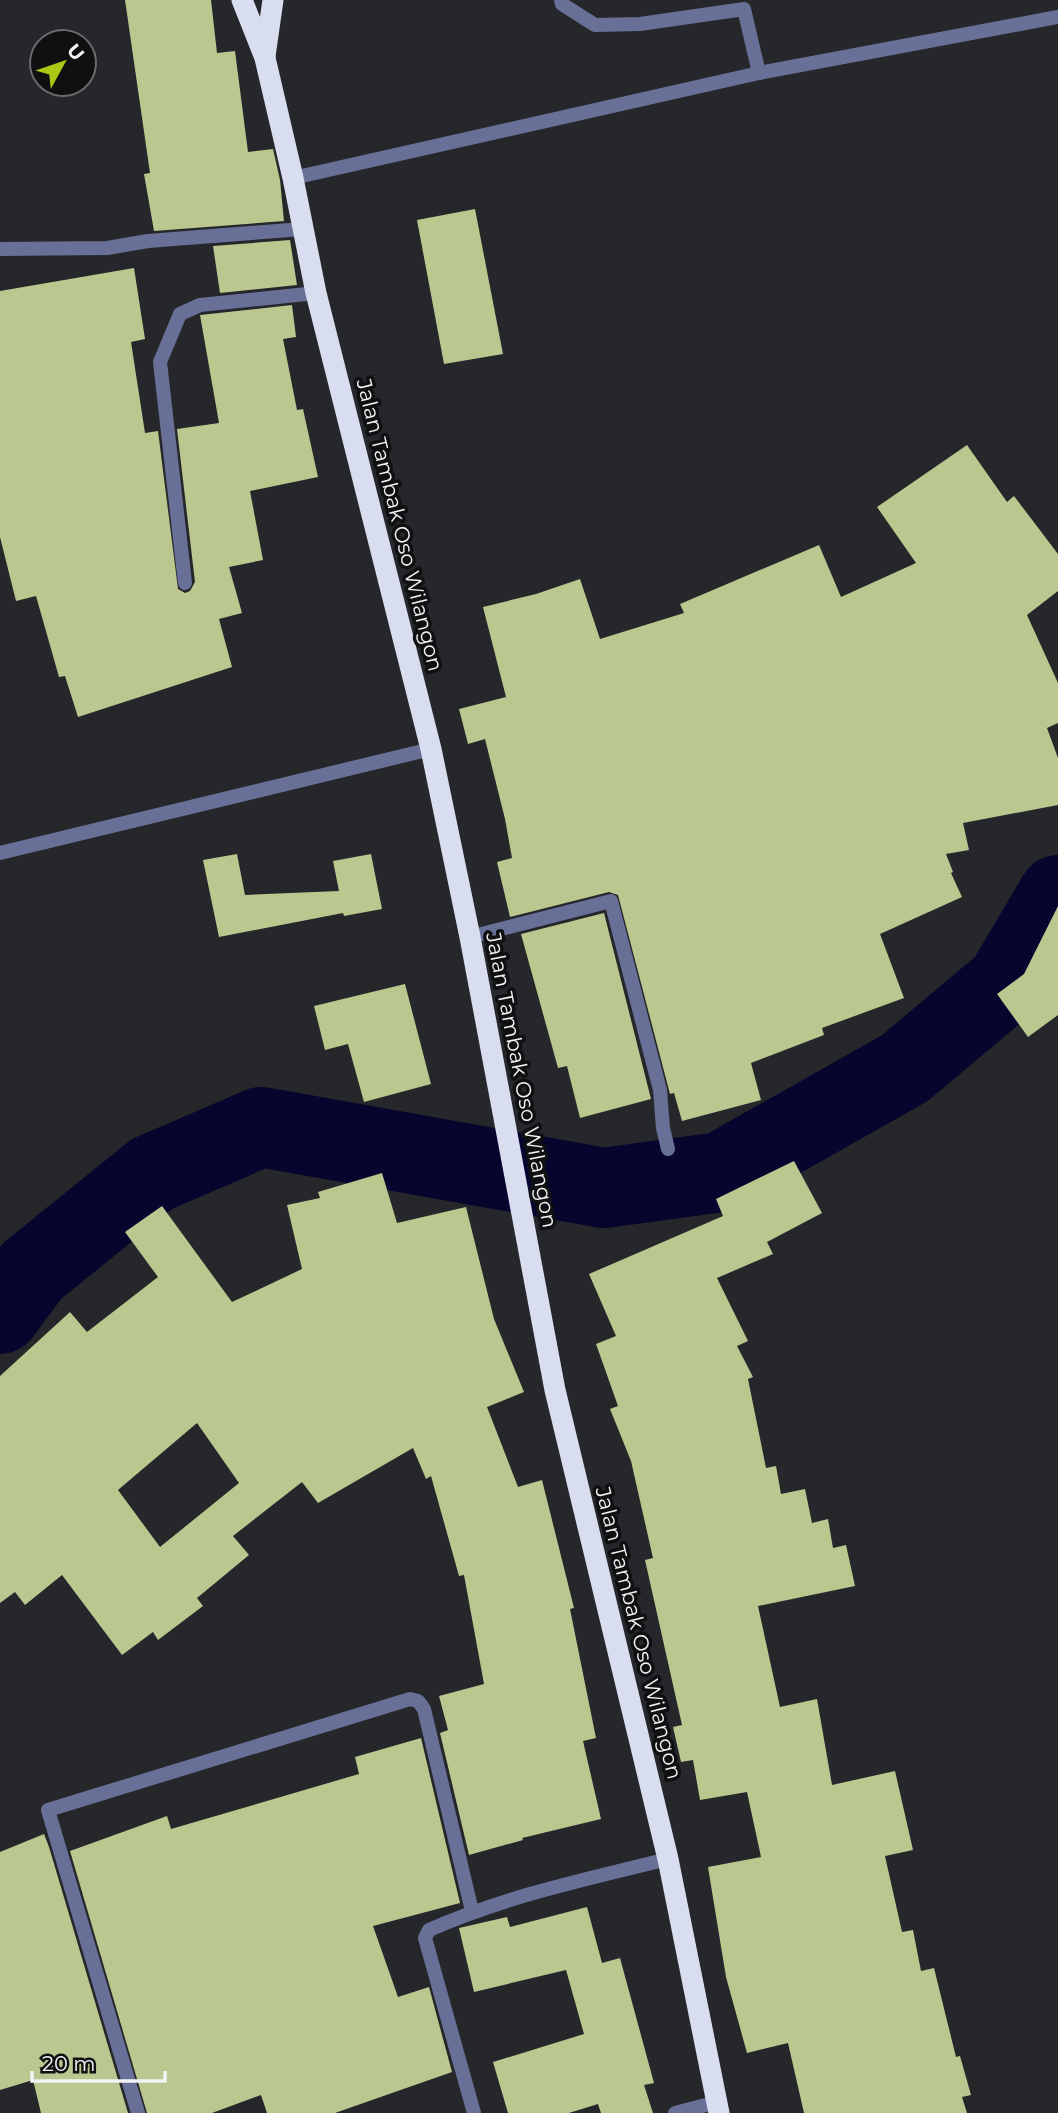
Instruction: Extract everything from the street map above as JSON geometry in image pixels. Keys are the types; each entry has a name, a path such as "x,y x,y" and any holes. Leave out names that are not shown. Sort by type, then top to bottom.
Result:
{"highway":[{"name":"Jalan Tambak Oso Wilangon","path":"242,0 265,58 316,293 431,749 470,937 555,1390 668,1859 718,2108"},
{"name":"Jalan Tambak Oso Wilangon","path":"265,58 273,0"}],"street":[{"path":"561,0 562,4 595,25 640,24 744,9 760,73"},
{"path":"293,178 760,73 1058,17"},
{"path":"0,249 107,248 148,241 303,229"},
{"path":"185,583 160,362 180,314 200,304 316,293"},
{"path":"0,853 431,749"},
{"path":"470,937 611,901 660,1090 663,1128 668,1149"},
{"path":"138,2113 48,1810 410,1699 418,1702 424,1709 472,1911"},
{"path":"474,2113 425,1938 429,1930 508,1899 668,1859"},
{"path":"675,2113 718,2108"}],"building":[{"path":"125,0 211,0 217,53 235,51 248,152 273,149 280,180 284,221 154,231 144,174 150,173"},
{"path":"475,209 503,354 444,364 417,220"},
{"path":"290,240 297,285 220,293 213,246"},
{"path":"134,268 145,339 131,342 145,433 158,431 178,589 185,593 190,591 195,582 177,429 219,423 200,315 292,305 296,337 283,339 297,410 303,409 318,477 250,491 263,560 229,567 242,613 219,619 232,667 78,717 65,676 59,677 36,596 16,601 0,537 0,291"},
{"path":"967,445 1007,502 1014,496 1058,554 1058,591 1027,615 1058,683 1058,723 1047,728 1058,758 1058,805 963,823 969,850 946,854 962,897 880,934 904,998 822,1028 824,1035 751,1063 761,1100 682,1121 674,1093 670,1094 618,895 609,892 510,917 497,862 512,858 505,819 485,739 468,744 459,709 506,697 483,607 536,594 580,579 600,639 684,613 680,604 819,545 841,597 916,563 877,507"},
{"path":"237,854 245,895 339,891 333,861 371,854 382,909 344,916 343,913 219,937 203,860"},
{"path":"1058,906 1058,1015 1028,1037 997,994 1024,974"},
{"path":"604,913 651,1099 580,1118 567,1066 558,1068 521,934"},
{"path":"405,984 431,1084 364,1102 348,1044 325,1050 314,1006"},
{"path":"794,1161 822,1213 767,1242 773,1254 717,1278 748,1341 737,1346 753,1377 748,1379 766,1468 776,1466 781,1494 805,1489 812,1523 828,1519 833,1548 846,1545 855,1586 758,1606 780,1707 817,1699 832,1785 895,1771 913,1850 885,1856 902,1932 913,1930 921,1971 934,1968 956,2057 960,2056 971,2095 962,2097 967,2113 804,2113 788,2043 747,2053 726,1977 708,1867 761,1857 747,1792 700,1800 693,1760 681,1762 673,1727 682,1725 645,1560 653,1558 631,1461 610,1409 618,1406 596,1344 616,1336 589,1274 723,1216 716,1199"},
{"path":"382,1173 397,1223 466,1207 494,1319 524,1392 487,1407 518,1487 542,1480 574,1608 570,1609 596,1738 583,1741 601,1819 522,1838 523,1840 469,1855 440,1733 448,1730 439,1696 484,1684 464,1575 459,1576 431,1476 426,1479 413,1448 318,1503 302,1482 233,1536 249,1555 197,1598 203,1606 158,1640 153,1632 122,1655 62,1575 25,1605 15,1592 0,1603 0,1376 70,1312 87,1332 158,1277 125,1232 162,1206 232,1302 302,1269 287,1205 320,1198 318,1192","holes":["197,1423 239,1483 160,1547 118,1490"]},
{"path":"421,1738 460,1903 373,1926 398,1997 429,1987 452,2072 335,2113 267,2113 261,2095 212,2113 147,2113 70,1851 167,1816 171,1829 359,1774 355,1757"},
{"path":"44,1834 128,2113 41,2113 33,2080 0,2090 0,1852"},
{"path":"587,1907 602,1963 620,1958 654,2083 644,2085 653,2113 601,2113 598,2104 569,2113 508,2113 493,2062 584,2034 566,1970 474,1992 459,1928 507,1917 510,1927"}],"waterway":[{"path":"0,1314 32,1271 152,1174 261,1127 604,1188 721,1172 905,1068 1006,983 1058,895"}]}
